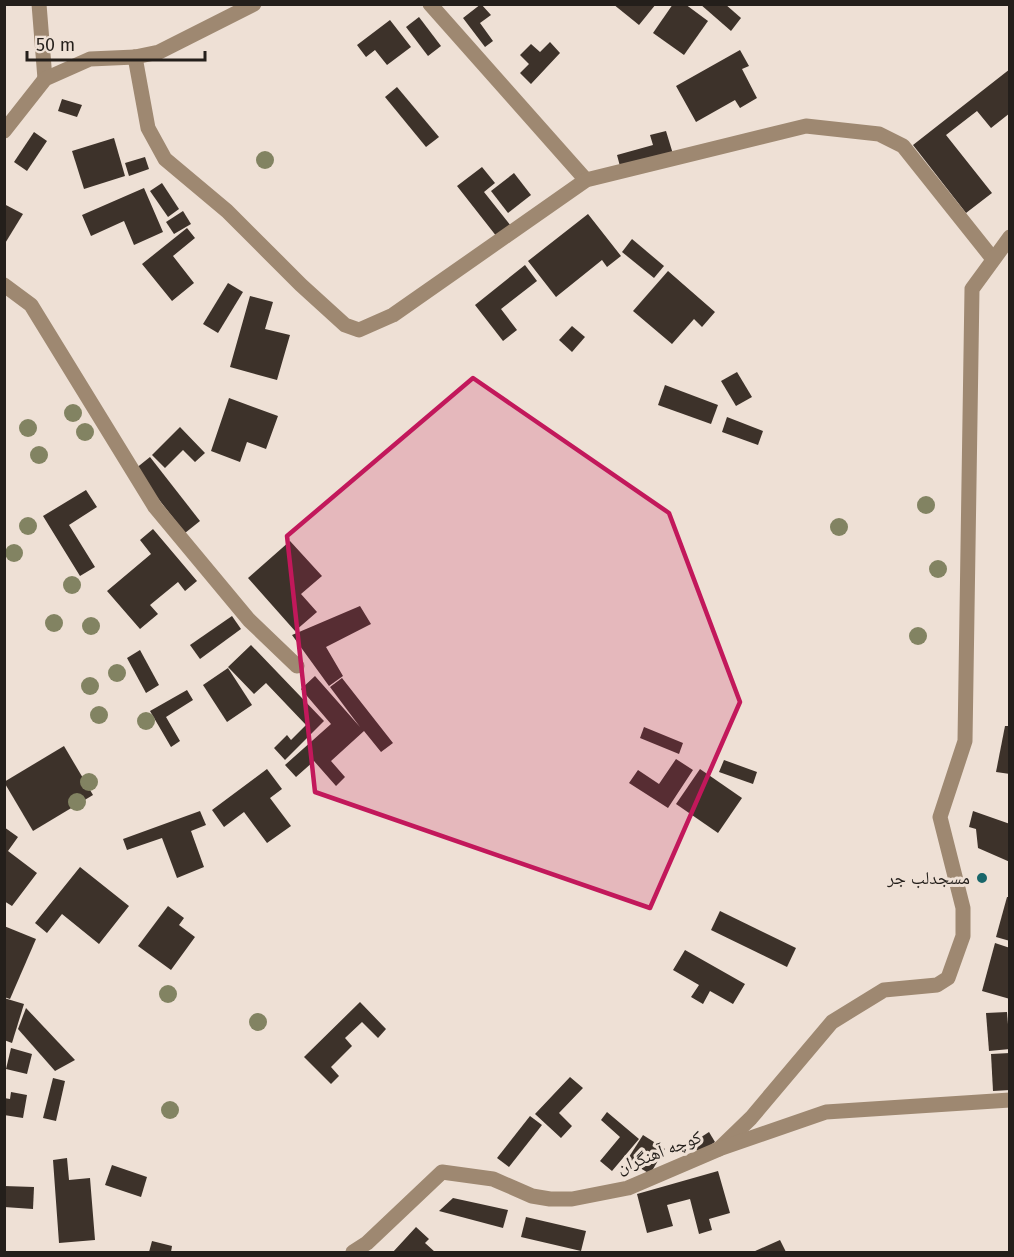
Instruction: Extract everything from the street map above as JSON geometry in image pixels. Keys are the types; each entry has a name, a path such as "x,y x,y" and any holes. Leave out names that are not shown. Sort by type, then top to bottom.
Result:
{"street":[{"path":"39,4 45,78"},
{"path":"4,131 45,78 90,59 135,57 159,52 254,4"},
{"path":"430,4 586,180"},
{"path":"135,57 148,128 165,159 227,211 301,285 345,325 358,330 393,315 586,180 806,126 879,134 903,146 993,259"},
{"path":"719,1149 751,1118 832,1022 885,990 937,985 948,978 963,936 963,908 940,817 965,741 972,289 1010,237"},
{"path":"4,285 30,304 155,507 249,620 297,666"},
{"name":"کوچه آهنگران","path":"353,1252 367,1243 442,1172 493,1179 532,1196 550,1199 572,1198 628,1188 719,1149 826,1112 1010,1100"}],"highlighted area":[{"path":"473,378 669,513 740,702 650,908 315,792 287,536"}],"building":[{"path":"481,4 491,15 480,23 493,41 485,47 463,18"},
{"path":"613,4 656,4 639,25"},
{"path":"673,4 685,4 708,21 684,55 653,33"},
{"path":"700,4 725,4 741,18 731,31"},
{"path":"419,17 441,46 428,56 406,27"},
{"path":"390,20 411,47 387,65 375,50 366,57 357,45"},
{"path":"550,42 560,53 531,84 520,73 529,64 520,55 531,44 540,52"},
{"path":"740,50 749,66 742,69 757,98 740,108 735,100 696,122 676,86"},
{"path":"1010,69 1010,113 991,128 977,111 946,135 992,193 966,213 913,145"},
{"path":"397,87 439,137 426,147 385,97"},
{"path":"62,99 82,105 77,117 58,111"},
{"path":"666,131 673,154 621,170 617,155 653,145 650,135"},
{"path":"34,132 47,141 27,171 14,162"},
{"path":"114,138 125,176 84,189 72,151"},
{"path":"145,157 149,169 129,176 125,163"},
{"path":"482,167 495,183 484,192 511,226 497,237 457,186"},
{"path":"514,173 531,195 508,213 491,191"},
{"path":"162,183 179,209 168,217 150,191"},
{"path":"144,188 163,232 134,245 124,221 91,236 82,215"},
{"path":"4,204 23,214 4,245"},
{"path":"183,211 191,224 174,234 166,222"},
{"path":"588,214 621,256 607,267 602,260 556,297 528,261"},
{"path":"187,228 195,238 173,256 194,283 172,301 142,264"},
{"path":"632,239 664,266 654,278 622,252"},
{"path":"525,265 537,281 501,309 517,330 503,341 475,305"},
{"path":"668,271 715,312 702,327 694,319 672,344 633,311"},
{"path":"228,283 243,292 218,333 203,324"},
{"path":"250,296 273,302 265,329 290,335 277,380 230,367"},
{"path":"572,326 585,337 572,352 559,340"},
{"path":"737,372 752,397 736,406 721,381"},
{"path":"665,385 718,405 711,424 658,405"},
{"path":"229,398 278,416 266,449 247,442 240,462 211,451"},
{"path":"727,417 763,431 758,445 722,432"},
{"path":"180,427 205,453 195,462 183,450 165,468 152,455"},
{"path":"150,457 200,521 185,533 135,469"},
{"path":"86,490 97,507 69,525 95,567 80,576 43,516"},
{"path":"153,529 197,581 185,591 178,582 150,605 158,614 140,629 107,591 151,554 140,540"},
{"path":"290,541 322,576 301,594 317,612 295,631 248,578"},
{"path":"360,606 371,624 326,647 343,676 329,686 292,635"},
{"path":"232,616 241,629 200,659 190,645"},
{"path":"251,645 324,721 285,760 274,748 287,735 291,740 306,725 266,683 254,694 228,667"},
{"path":"140,650 159,685 146,693 127,658"},
{"path":"228,668 252,705 227,722 203,685"},
{"path":"315,676 360,727 330,687 342,678 393,743 381,752 364,731 331,761 345,777 336,786 314,761 296,777 285,765 331,724 301,689"},
{"path":"187,690 193,700 166,717 180,741 171,747 150,711"},
{"path":"1005,726 1010,726 1010,774 996,772"},
{"path":"644,727 683,743 679,754 640,738"},
{"path":"64,746 93,795 33,831 4,782"},
{"path":"676,759 693,770 668,808 629,783 638,770 659,784"},
{"path":"724,760 757,772 753,784 719,772"},
{"path":"267,769 282,789 270,798 291,826 267,843 244,812 224,827 212,810"},
{"path":"700,769 742,798 718,833 676,804"},
{"path":"200,811 206,825 191,831 204,867 177,878 162,838 127,850 123,839"},
{"path":"973,811 1010,824 1010,862 978,848 976,829 969,827"},
{"path":"4,827 18,837 8,851 37,873 12,906 4,901"},
{"path":"80,867 129,906 99,944 62,914 47,933 35,923"},
{"path":"1007,897 1010,897 1010,941 996,937"},
{"path":"168,906 184,918 179,925 195,937 171,970 138,946"},
{"path":"720,911 796,948 787,967 711,930"},
{"path":"4,926 36,939 10,999 4,997"},
{"path":"995,943 1010,948 1010,999 982,991"},
{"path":"685,950 745,984 733,1004 710,991 703,1004 691,997 699,985 673,970"},
{"path":"4,998 24,1004 12,1043 4,1040"},
{"path":"360,1002 386,1029 378,1038 362,1022 345,1038 352,1046 331,1067 339,1076 331,1084 304,1057"},
{"path":"26,1008 75,1060 55,1071 18,1029"},
{"path":"1007,1012 1010,1049 989,1051 986,1013"},
{"path":"11,1048 32,1054 27,1074 6,1069"},
{"path":"1010,1053 1010,1090 993,1091 991,1054"},
{"path":"570,1077 583,1088 559,1113 572,1126 561,1138 535,1114"},
{"path":"53,1078 65,1081 56,1121 43,1118"},
{"path":"11,1092 27,1095 23,1118 4,1115 4,1098 10,1099"},
{"path":"607,1112 639,1139 612,1171 600,1161 620,1137 601,1120"},
{"path":"530,1116 542,1125 509,1167 497,1158"},
{"path":"709,1132 715,1142 699,1153 692,1143"},
{"path":"643,1135 665,1149 650,1174 627,1160"},
{"path":"67,1158 69,1180 90,1178 95,1240 59,1243 53,1160"},
{"path":"112,1165 147,1177 141,1197 105,1185"},
{"path":"718,1171 730,1213 709,1219 712,1230 699,1234 690,1199 667,1205 673,1226 647,1233 637,1194"},
{"path":"4,1186 34,1187 33,1209 4,1207"},
{"path":"453,1198 508,1210 503,1228 439,1211"},
{"path":"526,1217 586,1231 581,1251 521,1237"},
{"path":"416,1227 429,1239 425,1243 435,1252 393,1252"},
{"path":"780,1240 786,1252 753,1252"},
{"path":"152,1241 172,1246 171,1252 149,1252"}],"place":[{"name":"مسجدلب جر","path":"982,878"}]}
